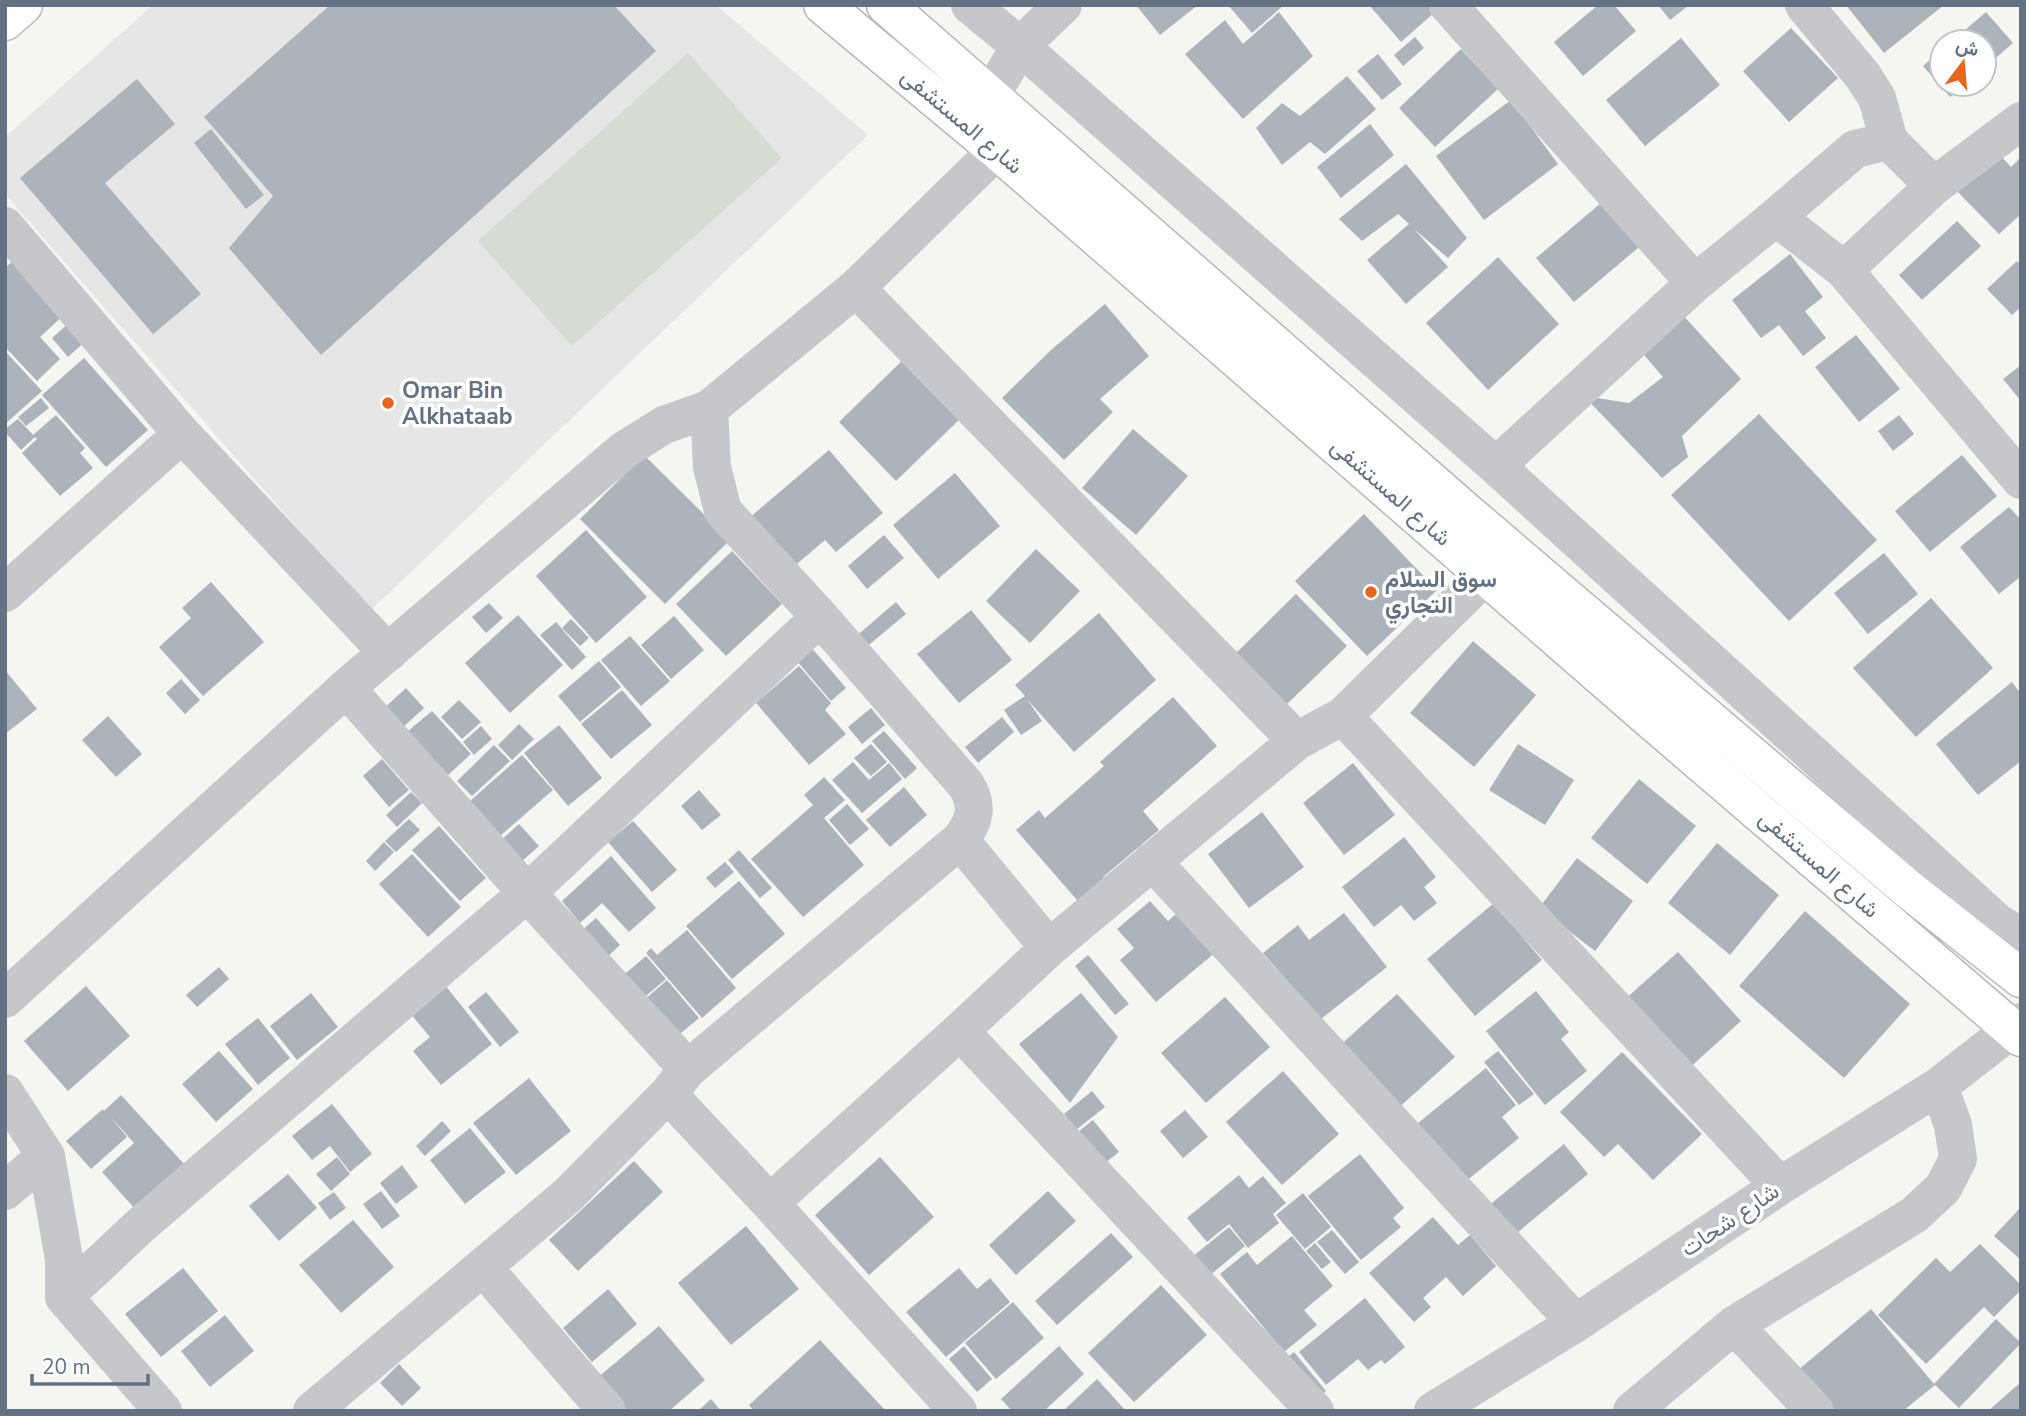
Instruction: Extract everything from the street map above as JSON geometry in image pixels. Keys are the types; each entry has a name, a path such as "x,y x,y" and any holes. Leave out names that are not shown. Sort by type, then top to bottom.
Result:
{"main road":[{"path":"5,21 23,5"},
{"name":"شارع المستشفى","path":"823,5 978,110 1509,549 1908,889 2021,978"},
{"name":"شارع المستشفى","path":"886,5 978,110 997,150 1486,575 2018,1029"}],"street":[{"path":"970,5 1020,46 1496,466 1997,922 2021,937"},
{"path":"978,110 1020,46 1063,5"},
{"path":"1448,5 1695,283"},
{"path":"1804,5 1863,76 1877,98 1889,141 1934,186"},
{"path":"1844,270 1934,186 2021,121"},
{"path":"1496,466 1695,283 1855,149 1889,141"},
{"path":"5,999 346,688 624,450 664,425 709,409 856,288 997,150"},
{"path":"1776,217 1844,270 2021,480"},
{"path":"5,226 182,434 388,653"},
{"path":"856,288 1297,741"},
{"path":"312,1411 568,1195 678,1081 960,840 969,828 974,815 974,797 966,785 723,510 712,467 709,409"},
{"path":"5,593 182,434"},
{"path":"770,1203 1049,948 1297,741 1343,716 1486,575"},
{"path":"64,1297 142,1224 527,893 820,617"},
{"path":"346,688 527,893 678,1081 770,1203 958,1411"},
{"path":"1343,716 1780,1186"},
{"path":"960,840 1049,948"},
{"path":"1152,861 1576,1323"},
{"name":"شارع شحات","path":"1433,1411 1576,1323 1780,1186 1939,1086 2018,1029"},
{"path":"960,1031 1315,1411"},
{"path":"1632,1411 1734,1325 1914,1215 1943,1188 1958,1159 1953,1125 1939,1086"},
{"path":"5,1093 46,1156 64,1259 64,1297 163,1411"},
{"path":"5,1191 46,1156"},
{"path":"483,1267 607,1411"},
{"path":"1734,1325 1815,1411"}],"shaded area":[{"name":"Omar Bin Alkhataab","path":"153,5 716,5 868,135 370,611 5,194 5,137"},
{"path":"688,53 782,158 572,346 478,241"}],"building":[{"path":"330,5 614,5 656,51 321,355 229,248 273,196 204,117"},
{"path":"1136,5 1198,5 1160,35"},
{"path":"1228,5 1284,5 1252,33"},
{"path":"1369,5 1443,5 1401,42"},
{"path":"1598,5 1614,5 1636,31 1583,76 1554,42"},
{"path":"1658,5 1689,5 1670,20"},
{"path":"1846,5 1944,5 1884,53"},
{"path":"1279,12 1313,56 1243,119 1185,54 1225,20 1243,44"},
{"path":"1986,12 2013,43 1998,56 1998,28 1967,28"},
{"path":"1791,28 1838,78 1789,122 1743,71"},
{"path":"1415,37 1424,48 1403,66 1394,55"},
{"path":"1681,38 1720,85 1645,146 1606,100"},
{"path":"1461,49 1498,89 1435,147 1399,108"},
{"path":"1378,54 1402,84 1382,100 1357,71"},
{"path":"1347,76 1376,109 1325,154 1310,142 1282,165 1256,128 1282,103 1300,116"},
{"path":"137,79 175,124 105,183 201,294 153,334 20,178"},
{"path":"1511,100 1558,164 1484,220 1436,156"},
{"path":"1370,124 1394,155 1341,198 1317,167"},
{"path":"211,129 264,195 246,209 194,143"},
{"path":"1997,152 2011,167 2021,157 2021,214 1999,234 1956,190"},
{"path":"1406,164 1467,238 1448,258 1414,229 1448,267 1406,304 1367,260 1409,224 1398,214 1362,241 1339,219"},
{"path":"1601,203 1639,247 1574,302 1536,258"},
{"path":"1957,221 1981,246 1922,300 1899,275"},
{"path":"1790,254 1823,297 1805,311 1826,338 1803,356 1779,325 1761,338 1732,300"},
{"path":"1498,257 1559,324 1488,390 1426,323"},
{"path":"15,259 65,314 40,337 60,359 37,381 5,347 5,268"},
{"path":"2017,261 2021,265 2021,307 2012,315 1987,289"},
{"path":"1105,304 1149,356 1100,399 1113,412 1064,460 1002,398 1051,350"},
{"path":"1682,314 1741,379 1682,436 1688,457 1662,478 1584,396 1629,403 1663,377 1637,347"},
{"path":"70,322 87,340 68,357 52,338"},
{"path":"1856,335 1900,389 1859,422 1815,367"},
{"path":"5,351 42,391 5,424"},
{"path":"907,356 964,415 896,481 839,422"},
{"path":"84,358 148,430 106,467 42,395"},
{"path":"2021,365 2021,401 2003,379"},
{"path":"41,398 49,408 26,426 18,417"},
{"path":"1759,414 1877,540 1789,621 1671,495"},
{"path":"56,415 85,448 80,453 93,468 60,496 22,453 37,439 33,435"},
{"path":"1899,415 1914,434 1893,451 1878,431"},
{"path":"18,419 35,437 21,450 5,432 5,429"},
{"path":"1133,429 1188,476 1136,535 1082,488"},
{"path":"829,450 883,513 836,552 825,540 791,569 748,519"},
{"path":"644,455 730,540 665,604 580,519"},
{"path":"1962,455 1997,496 1930,552 1895,511"},
{"path":"955,473 1000,526 938,579 893,525"},
{"path":"2009,507 2021,520 2021,576 1999,594 1960,547"},
{"path":"1364,514 1437,590 1367,656 1295,581"},
{"path":"586,530 647,597 596,643 536,576"},
{"path":"884,535 904,558 867,589 848,566"},
{"path":"1036,549 1080,591 1030,643 986,601"},
{"path":"732,551 782,604 726,656 676,604"},
{"path":"1884,553 1918,594 1868,634 1834,593"},
{"path":"211,582 264,642 203,696 159,647 191,618 182,608"},
{"path":"1296,594 1347,646 1282,709 1231,658"},
{"path":"1931,598 1993,668 1916,737 1853,668"},
{"path":"896,602 906,614 864,649 854,638"},
{"path":"489,603 503,618 486,633 472,617"},
{"path":"971,610 1012,660 959,703 917,654"},
{"path":"1099,613 1156,680 1074,752 1027,699 1042,721 1021,735 1004,710 1025,696 1015,685"},
{"path":"518,615 563,665 510,713 465,663"},
{"path":"674,616 704,650 671,679 641,645"},
{"path":"571,619 589,638 580,646 562,628"},
{"path":"556,622 586,657 572,670 540,635"},
{"path":"630,636 670,681 641,706 601,660"},
{"path":"1473,641 1536,695 1474,767 1410,713"},
{"path":"811,647 846,688 831,701 796,660"},
{"path":"599,661 621,687 580,722 558,696"},
{"path":"799,666 831,703 825,710 846,734 809,765 756,703"},
{"path":"5,670 37,709 5,734"},
{"path":"181,679 200,700 185,714 166,693"},
{"path":"2012,682 2021,694 2021,761 1978,795 1936,744"},
{"path":"406,688 424,708 400,730 382,710"},
{"path":"622,690 652,725 611,759 581,724"},
{"path":"1173,697 1217,746 1143,811 1159,830 1103,877 1110,885 1084,908 1016,830 1039,810 1045,818 1104,766 1100,762"},
{"path":"459,700 481,722 462,739 441,717"},
{"path":"871,708 885,725 862,744 848,727"},
{"path":"432,711 471,754 448,775 408,731"},
{"path":"108,716 142,754 116,777 82,740"},
{"path":"1002,717 1014,732 978,763 965,747"},
{"path":"519,724 534,739 512,760 498,745"},
{"path":"559,725 602,778 568,806 524,753"},
{"path":"481,726 492,739 474,755 463,742"},
{"path":"884,731 917,768 905,779 872,741"},
{"path":"871,744 887,762 871,776 854,758"},
{"path":"1518,744 1574,780 1545,825 1489,790"},
{"path":"494,745 510,761 472,796 457,781"},
{"path":"522,755 553,790 500,836 470,801"},
{"path":"382,759 409,790 389,807 363,776"},
{"path":"853,762 869,780 889,763 902,779 862,813 832,780"},
{"path":"1353,763 1395,815 1344,855 1303,803"},
{"path":"824,777 845,800 824,818 864,865 803,917 751,859 813,805 804,795"},
{"path":"1639,779 1696,826 1647,884 1591,838"},
{"path":"904,787 927,815 890,847 866,820"},
{"path":"699,790 721,815 702,830 681,806"},
{"path":"411,792 422,803 397,827 386,815"},
{"path":"847,804 869,829 850,845 829,820"},
{"path":"1262,812 1304,867 1249,908 1208,854"},
{"path":"409,819 420,830 396,852 385,841"},
{"path":"633,821 677,870 652,892 608,842"},
{"path":"519,824 539,846 520,863 500,841"},
{"path":"439,826 486,878 460,901 412,850"},
{"path":"1404,837 1436,877 1424,887 1437,903 1414,921 1401,905 1374,927 1342,887"},
{"path":"384,842 394,852 375,871 366,861"},
{"path":"1717,843 1779,895 1730,955 1668,903"},
{"path":"739,850 772,888 760,898 728,860"},
{"path":"412,854 461,907 428,937 379,884"},
{"path":"611,856 656,908 629,932 602,903 580,923 562,901"},
{"path":"1577,858 1633,901 1595,951 1539,908"},
{"path":"725,862 734,872 715,888 706,878"},
{"path":"739,881 785,934 732,979 686,926"},
{"path":"1150,901 1168,921 1182,909 1217,951 1156,1002 1120,960 1134,948 1117,929"},
{"path":"1494,903 1542,960 1475,1016 1427,959"},
{"path":"1805,911 1910,1004 1844,1078 1739,986"},
{"path":"1344,913 1387,967 1321,1019 1263,953 1298,925 1309,940"},
{"path":"596,918 620,945 606,958 581,931"},
{"path":"687,930 736,988 702,1018 646,953 651,948 657,955"},
{"path":"1678,952 1741,1021 1686,1071 1623,1001"},
{"path":"1088,955 1129,1004 1115,1015 1075,966"},
{"path":"646,956 666,979 640,1001 620,978"},
{"path":"219,967 229,979 197,1007 186,995"},
{"path":"667,980 699,1018 675,1038 643,1001"},
{"path":"445,985 492,1044 441,1085 413,1051 430,1037 410,1013"},
{"path":"86,986 130,1036 68,1091 24,1041"},
{"path":"1536,991 1569,1032 1561,1039 1587,1071 1545,1105 1486,1031"},
{"path":"486,992 519,1032 500,1047 468,1007"},
{"path":"311,993 338,1027 297,1060 270,1026"},
{"path":"1081,993 1118,1037 1070,1103 1019,1044"},
{"path":"1397,994 1455,1057 1395,1111 1337,1048"},
{"path":"1225,997 1270,1047 1206,1103 1161,1053"},
{"path":"258,1018 290,1058 258,1085 225,1044"},
{"path":"219,1051 253,1089 216,1122 182,1084"},
{"path":"1498,1051 1534,1094 1519,1105 1484,1062"},
{"path":"1622,1052 1702,1134 1653,1180 1618,1144 1604,1157 1560,1112"},
{"path":"1486,1068 1516,1105 1502,1117 1519,1138 1465,1182 1418,1123"},
{"path":"1283,1071 1339,1134 1282,1185 1226,1122"},
{"path":"529,1078 571,1131 516,1175 473,1123"},
{"path":"1092,1091 1105,1107 1077,1129 1064,1114"},
{"path":"121,1095 185,1165 136,1210 102,1172 134,1143 110,1116 127,1137 91,1169 66,1141"},
{"path":"332,1104 372,1154 350,1172 330,1146 312,1160 292,1136"},
{"path":"1185,1110 1208,1137 1183,1158 1160,1131"},
{"path":"1093,1120 1119,1152 1105,1163 1078,1132"},
{"path":"442,1121 451,1131 425,1156 416,1146"},
{"path":"470,1128 506,1172 465,1204 430,1160"},
{"path":"1564,1144 1588,1174 1512,1237 1487,1207"},
{"path":"1360,1154 1404,1208 1393,1218 1401,1227 1361,1260 1308,1196"},
{"path":"337,1157 350,1174 331,1191 316,1174"},
{"path":"880,1157 934,1217 869,1275 815,1215"},
{"path":"634,1161 663,1192 578,1271 549,1240"},
{"path":"402,1165 418,1187 396,1204 380,1183"},
{"path":"288,1174 317,1208 279,1241 249,1206"},
{"path":"1239,1175 1249,1188 1263,1176 1286,1203 1273,1214 1279,1223 1248,1248 1229,1224 1207,1242 1187,1218"},
{"path":"381,1191 400,1216 382,1229 363,1204"},
{"path":"1048,1191 1076,1221 1016,1275 989,1245"},
{"path":"334,1192 346,1208 330,1220 318,1203"},
{"path":"1303,1193 1331,1227 1305,1249 1276,1215"},
{"path":"2021,1207 2021,1260 1994,1236"},
{"path":"1433,1217 1458,1245 1470,1235 1496,1266 1463,1296 1446,1277 1423,1298 1431,1307 1414,1322 1369,1273"},
{"path":"353,1220 394,1267 341,1313 299,1265"},
{"path":"746,1226 799,1289 731,1345 678,1283"},
{"path":"1229,1227 1245,1246 1208,1277 1192,1257"},
{"path":"1332,1230 1359,1262 1345,1274 1317,1242"},
{"path":"1111,1233 1133,1257 1057,1325 1035,1301"},
{"path":"1292,1236 1333,1286 1304,1310 1317,1325 1284,1352 1220,1274 1247,1252 1257,1265"},
{"path":"1315,1243 1331,1262 1322,1269 1306,1251"},
{"path":"1980,1244 2021,1285 2021,1290 1994,1317 1984,1307 1926,1364 1878,1315 1936,1258 1950,1272"},
{"path":"183,1268 218,1311 161,1357 125,1314"},
{"path":"959,1268 977,1289 990,1278 1010,1302 946,1357 906,1312"},
{"path":"1161,1285 1207,1335 1134,1402 1088,1353"},
{"path":"608,1289 637,1324 592,1362 563,1328"},
{"path":"1365,1298 1405,1347 1385,1364 1381,1360 1368,1370 1358,1359 1326,1385 1299,1352"},
{"path":"1013,1302 1044,1338 996,1379 965,1343"},
{"path":"1871,1309 1934,1384 1996,1319 2021,1343 1959,1408 1935,1385 1903,1411 1830,1411 1797,1371"},
{"path":"225,1315 254,1351 210,1387 181,1351"},
{"path":"659,1326 705,1380 669,1411 624,1411 596,1379"},
{"path":"820,1340 884,1409 754,1411 749,1405"},
{"path":"964,1346 992,1379 977,1392 949,1359"},
{"path":"1059,1346 1084,1374 1044,1411 1012,1411 1001,1399"},
{"path":"1294,1352 1326,1391 1314,1401 1282,1362"},
{"path":"399,1364 421,1388 402,1406 380,1383"},
{"path":"1097,1379 1126,1411 1063,1411"},
{"path":"2021,1382 2021,1411 1988,1411"},
{"path":"711,1399 721,1411 698,1411"}],"place":[{"name":"Omar Bin Alkhataab","path":"388,403"},
{"name":"سوق السلام التجاري","path":"1371,592"}]}
